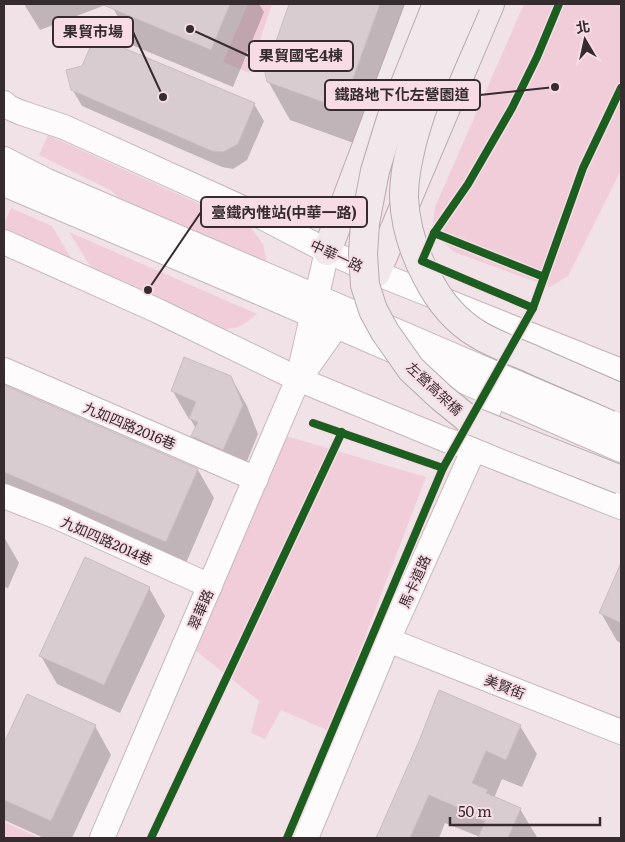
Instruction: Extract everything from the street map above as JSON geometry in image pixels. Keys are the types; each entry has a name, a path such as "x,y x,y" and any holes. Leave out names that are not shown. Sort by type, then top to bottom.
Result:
{"main road":[{"path":"327,252 420,4"},
{"name":"左營高架橋","path":"437,4 391,119 375,171 365,223 363,254 366,285 372,310 410,369 468,419 621,480"},
{"path":"466,4 422,107 412,139 406,169 404,197 406,219 422,267 436,294 456,319 479,335 621,398"},
{"path":"376,273 490,4"}],"street":[{"name":"中華一路","path":"4,103 8,107 22,113 64,127 258,215 327,252 621,372"},
{"path":"4,158 47,181 314,306"},
{"path":"4,184 343,318 498,385 621,450"},
{"path":"4,242 158,311 298,379 446,440 474,449 621,507"},
{"name":"翠華路","path":"102,838 298,379 327,252"},
{"name":"翠華路","path":"298,379 376,273"},
{"name":"馬卡道路","path":"306,838 388,640 474,449 498,385 543,340"},
{"name":"九如四路2016巷","path":"4,370 256,479"},
{"path":"498,385 621,426"},
{"name":"九如四路2014巷","path":"4,496 55,516 210,586"},
{"name":"美賢街","path":"388,640 621,732"}],"shaded area":[{"path":"248,4 272,4 249,73 223,62"},
{"path":"524,4 621,4 621,170 568,276 550,287 454,252 444,243 433,225 435,207"},
{"path":"48,135 250,227 263,244 268,266 127,209 112,191 39,155"},
{"path":"11,208 52,226 77,268 4,236 4,224"},
{"path":"69,232 257,314 239,326 218,330 97,277"},
{"path":"286,436 426,477 329,731 281,710 265,739 251,733 259,701 196,651"},
{"path":"4,822 39,838 4,838"}],"building":[{"path":"101,4 230,4 211,50"},
{"path":"289,4 380,4 344,104 337,107 267,82 265,73"},
{"path":"95,36 255,103 238,144 223,152 212,151 71,90 66,70 82,66"},
{"path":"184,357 231,376 243,405 223,450 191,436 198,422 189,418 196,402 171,391"},
{"path":"4,385 198,469 166,542 4,472"},
{"path":"85,557 150,587 104,685 39,656"},
{"path":"621,563 621,623 599,613"},
{"path":"439,690 521,725 506,760 486,751 472,783 488,790 486,793 521,808 508,838 478,838 485,821 429,795 410,838 376,838 419,741"},
{"path":"27,694 96,725 51,821 4,800 4,743"}],"cycle path":[{"path":"559,4 537,57 512,108 468,184 434,233 422,261 533,308 583,168 621,88"},
{"path":"434,233 544,277"},
{"path":"287,838 443,468 533,308"},
{"path":"313,423 443,468"},
{"path":"151,838 342,432"}],"place":[{"name":"果貿國宅4棟","path":"190,29"},
{"name":"鐵路地下化左營園道","path":"555,87"},
{"name":"果貿市場","path":"163,97"},
{"name":"臺鐵內惟站(中華一路)","path":"148,290"}]}
